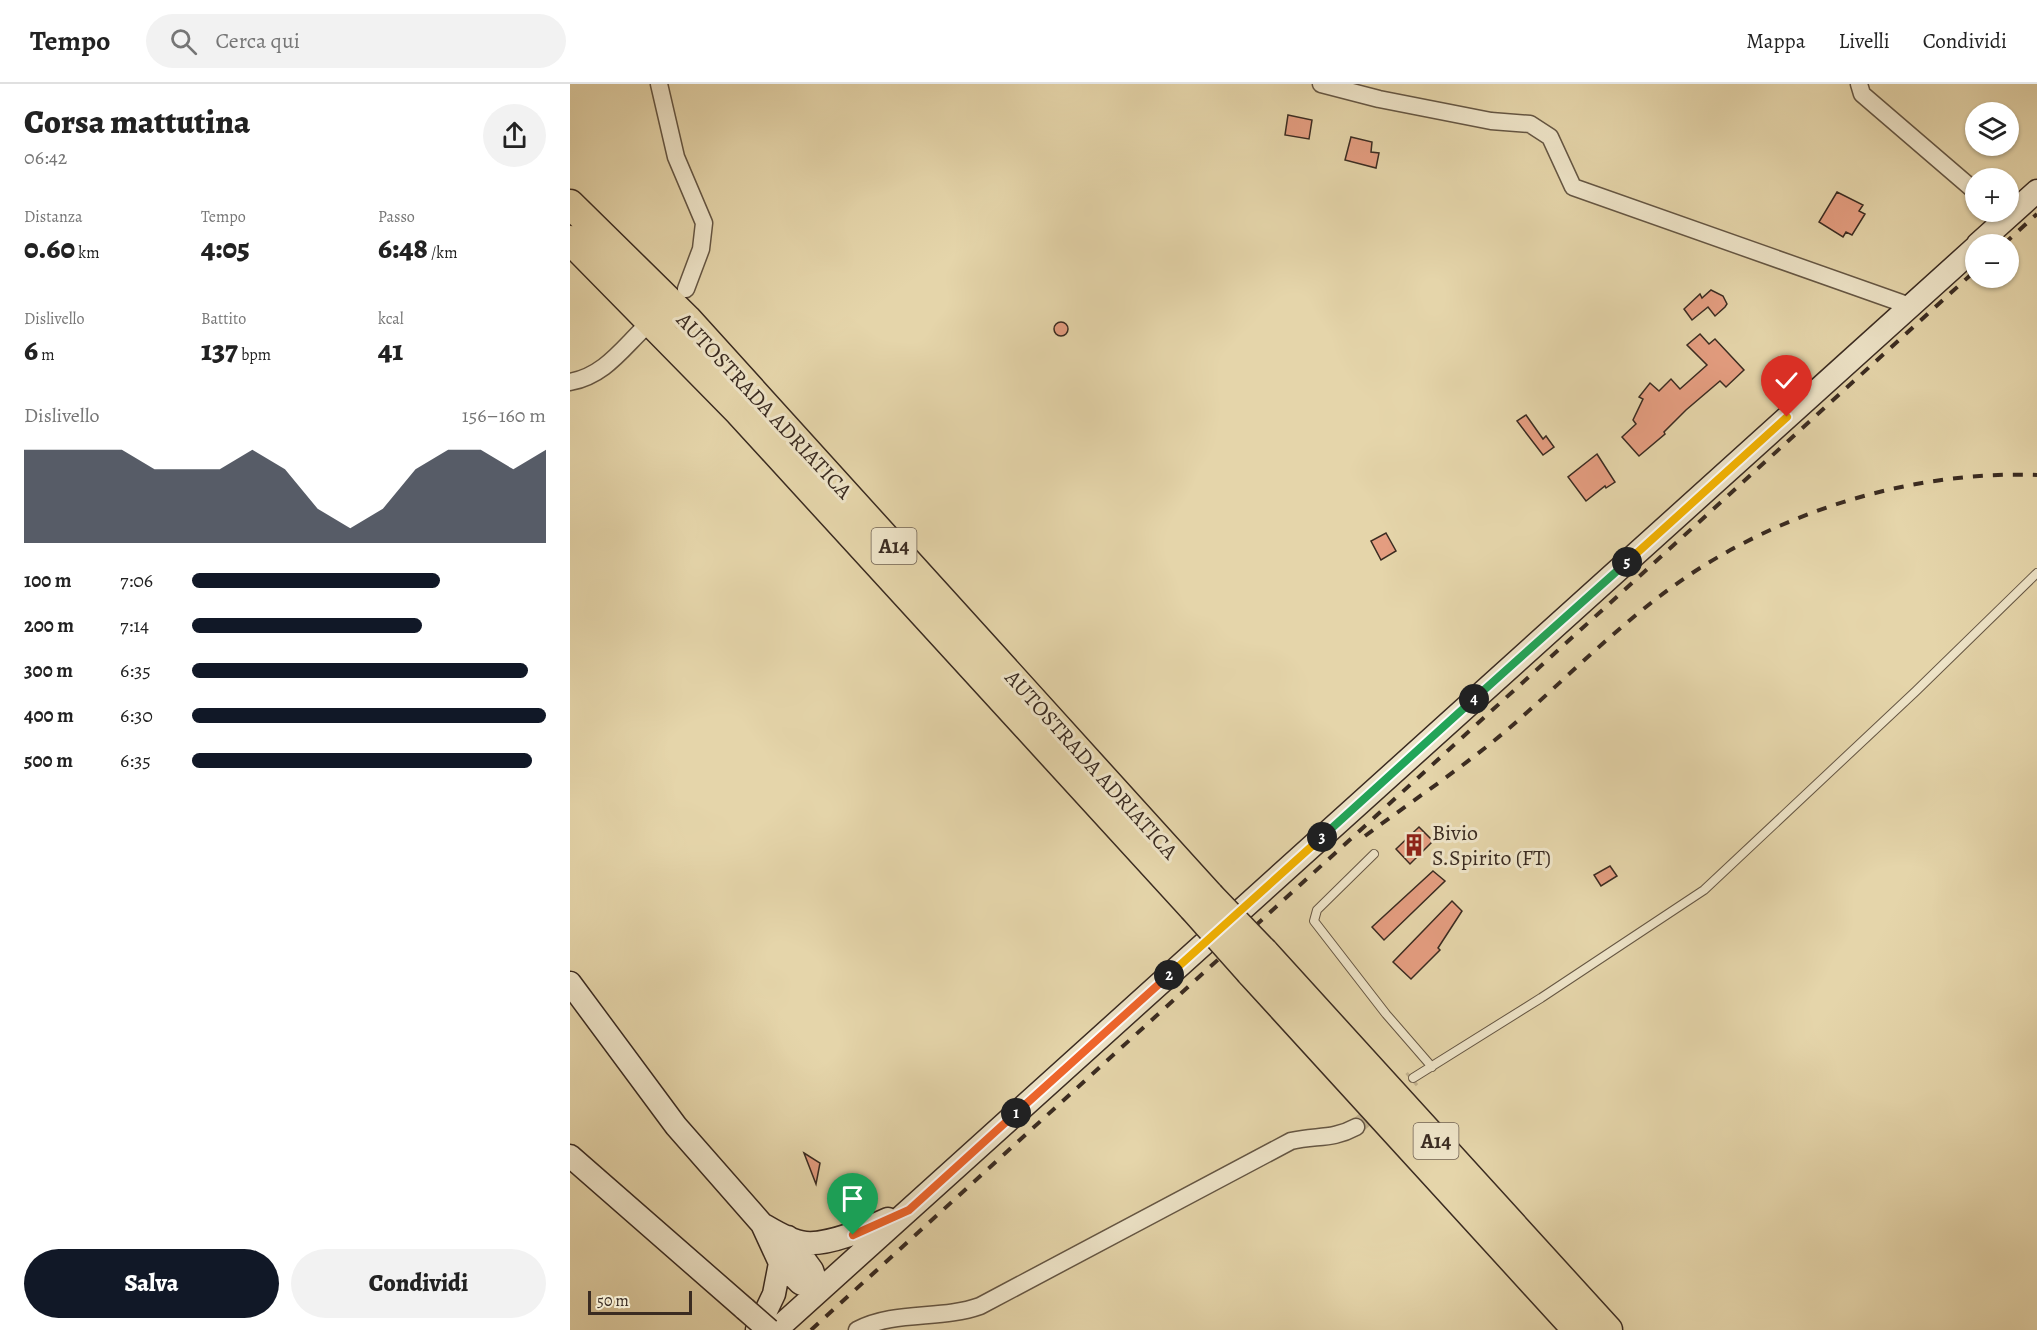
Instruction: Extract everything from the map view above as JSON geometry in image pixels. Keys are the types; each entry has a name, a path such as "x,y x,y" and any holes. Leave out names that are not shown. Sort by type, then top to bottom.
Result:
{"highway":[{"name":"AUTOSTRADA ADRIATICA","path":"570,204 687,319 1202,902"},
{"name":"AUTOSTRADA ADRIATICA","path":"570,240 739,412 1257,962 1608,1330"},
{"name":"AUTOSTRADA ADRIATICA","path":"1257,962 1576,1330"}],"main road":[{"path":"2019,203 2037,191"},
{"path":"1987,234 1996,222"},
{"path":"776,1330 1965,257"},
{"path":"570,984 676,1126 762,1224 780,1263 800,1283 819,1291"},
{"path":"570,1156 769,1330"},
{"path":"762,1224 806,1243 853,1235 909,1210"},
{"path":"788,1237 812,1270 819,1291"},
{"path":"757,1330 774,1294 780,1263"}],"street":[{"path":"658,84 676,157 704,223 701,249 686,289"},
{"path":"1321,84 1379,99 1480,119 1530,124 1550,137 1573,187 1910,306"},
{"path":"1859,84 1862,94 1965,183"},
{"path":"570,382 584,380 602,370 641,331"},
{"path":"857,1330 892,1318 960,1313 980,1306 1291,1141 1311,1137 1332,1138 1356,1127"}],"lane":[{"path":"1413,1078 1541,998 1704,890 2037,573"},
{"path":"1374,854 1317,910 1314,921 1386,1014 1432,1067"}],"building":[{"path":"1288,115 1312,120 1309,139 1285,135"},
{"path":"1351,137 1372,142 1371,152 1379,153 1376,168 1345,160"},
{"path":"1837,192 1863,205 1859,211 1865,214 1852,235 1846,232 1843,237 1819,222"},
{"path":"1711,290 1723,296 1727,304 1715,316 1708,307 1692,320 1684,309 1700,294 1702,298"},
{"path":"1058,322 1064,322 1068,329 1064,336 1058,336 1054,332 1054,326"},
{"path":"1700,334 1709,344 1715,339 1744,370 1726,387 1720,381 1686,410 1664,432 1665,434 1639,456 1622,437 1636,424 1633,420 1643,399 1639,397 1650,383 1659,391 1671,379 1680,389 1707,365 1687,345"},
{"path":"1526,415 1543,439 1546,436 1554,447 1543,455 1517,421"},
{"path":"1597,454 1615,482 1606,488 1605,486 1586,501 1568,477"},
{"path":"1386,533 1396,551 1381,560 1371,541"},
{"name":"Bivio S.Spirito (FT)","path":"1419,827 1433,841 1410,864 1396,849"},
{"path":"1610,866 1617,876 1601,886 1594,875"},
{"path":"1433,871 1445,881 1384,940 1372,927"},
{"path":"1452,901 1462,911 1438,948 1440,950 1411,979 1393,962"},
{"path":"804,1153 820,1163 816,1184"}],"tunnel":[{"path":"1356,1127 1413,1078"}],"railway":[{"path":"2015,234 2037,214"},
{"path":"811,1330 1965,280"},
{"path":"1365,836 1490,744 1620,628 1660,596 1701,568 1744,543 1790,521 1888,490 1987,475 2037,475"}],"place":[{"name":"Bivio S.Spirito (FT)","path":"1414,845"}],"route":[{"path":"853,1235 909,1210 1787,417"}]}
